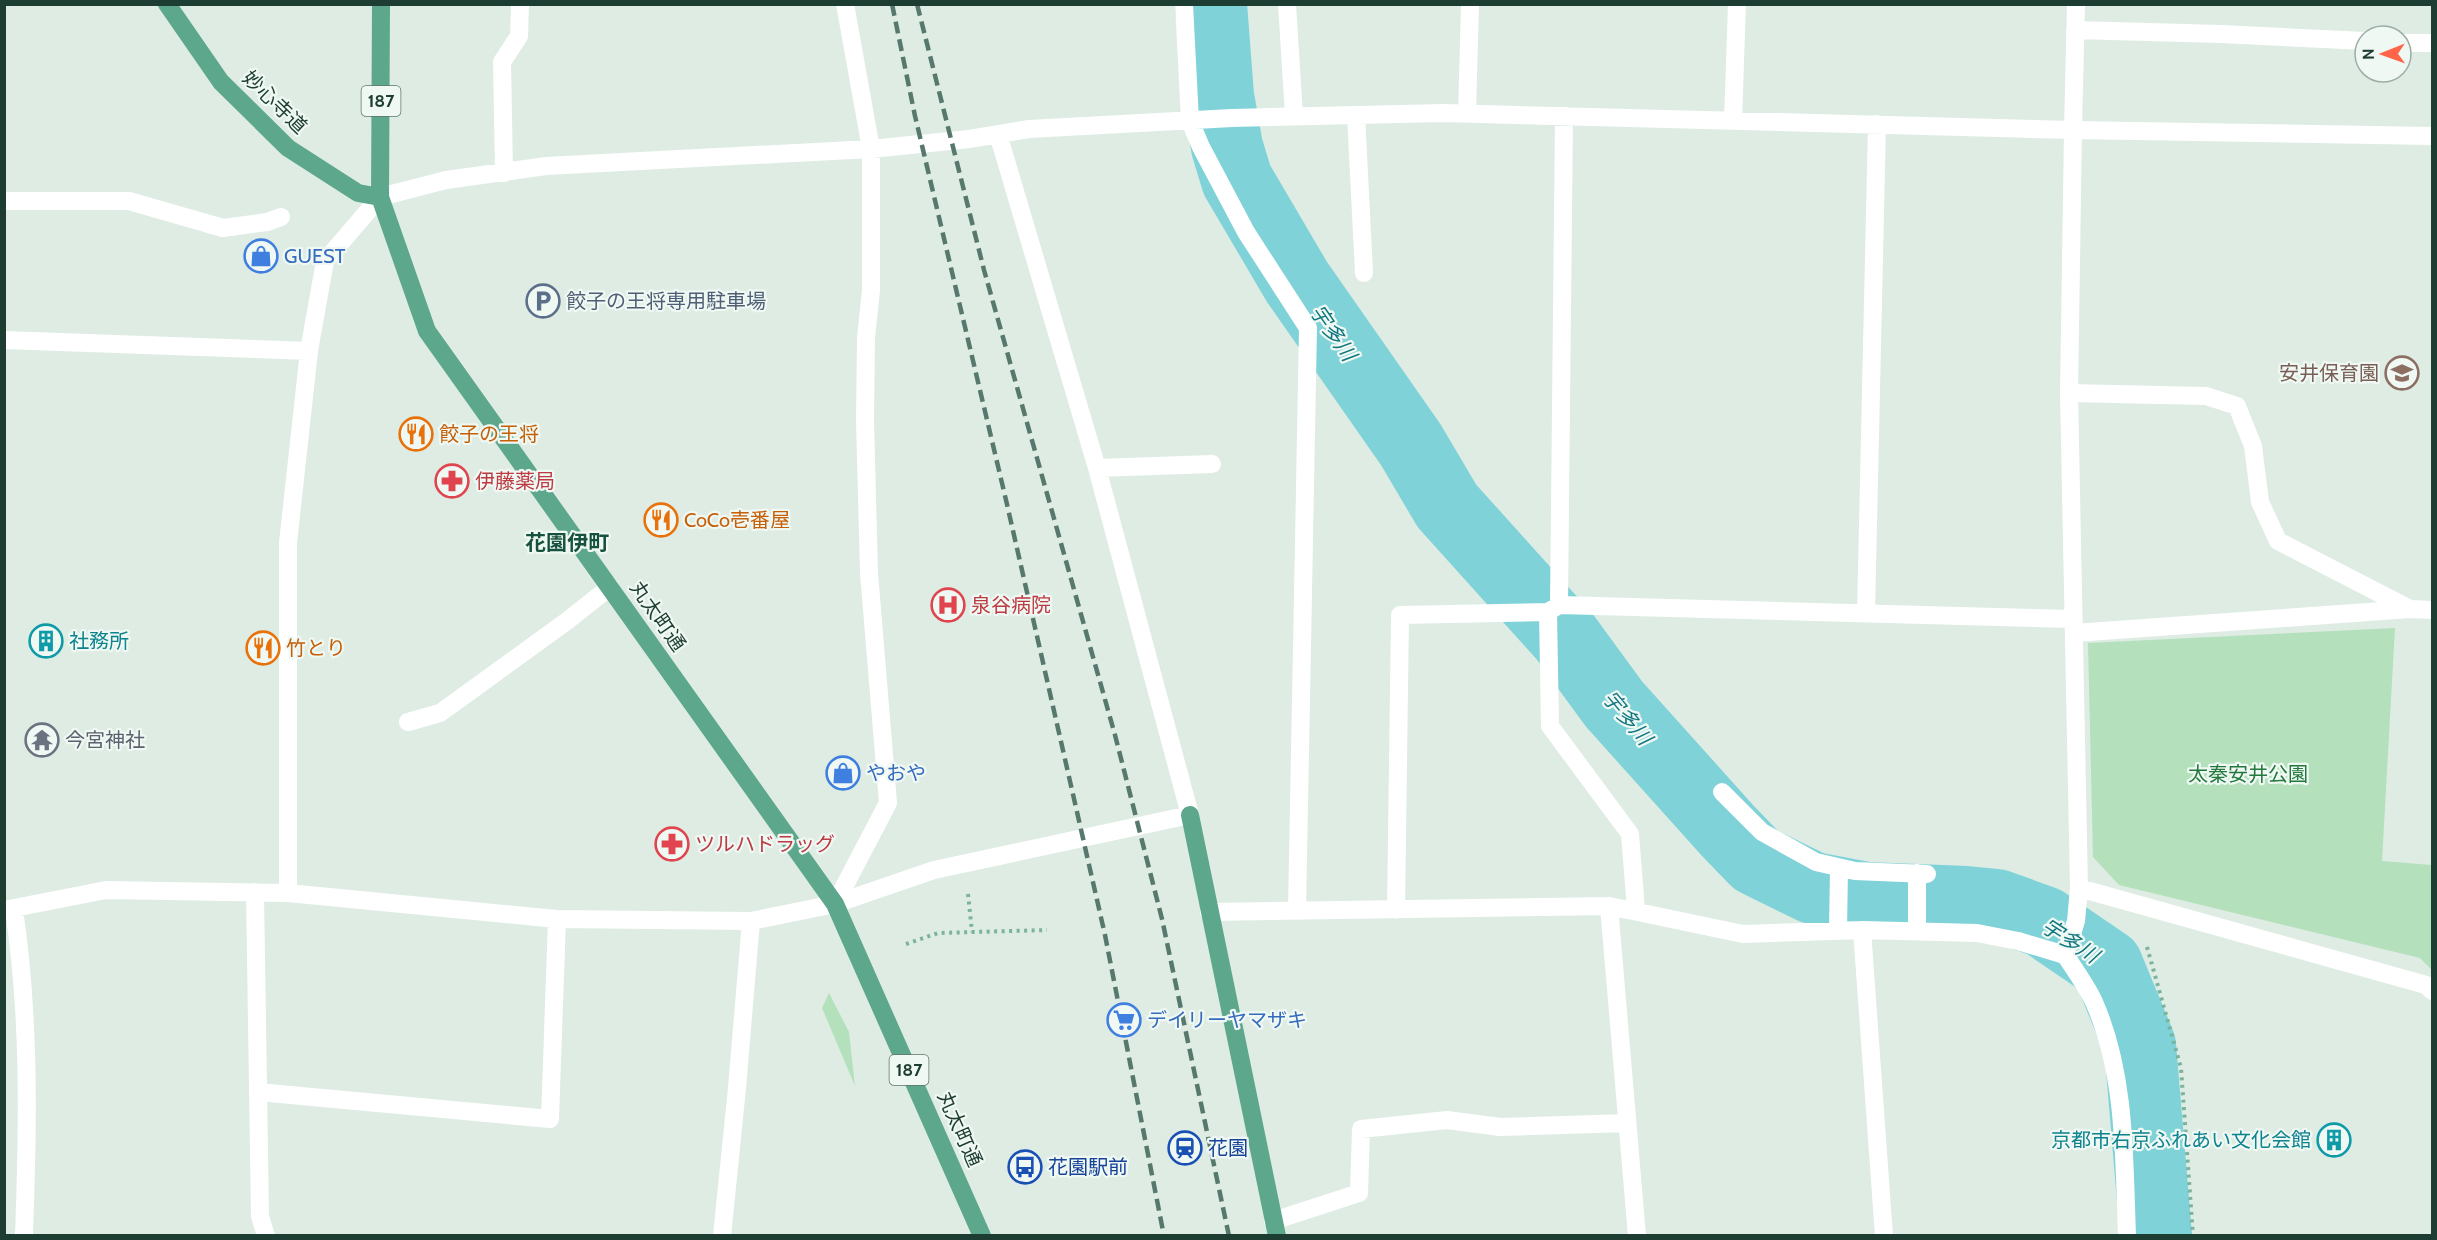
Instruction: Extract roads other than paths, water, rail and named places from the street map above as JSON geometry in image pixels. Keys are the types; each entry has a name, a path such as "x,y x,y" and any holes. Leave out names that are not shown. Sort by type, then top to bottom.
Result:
{"main road":[{"name":"妙心寺道","path":"166,4 222,82 288,148 358,193 381,197"},
{"name":"丸太町通","path":"381,4 381,197 427,331 835,904 982,1236"},
{"path":"1190,815 1275,1228"}],"street":[{"path":"504,172 502,62 519,36 520,4"},
{"path":"835,904 888,803 869,573 865,443 866,338 871,290 871,148 845,4"},
{"path":"1184,4 1195,121 1201,147 1246,232 1308,328 1298,911"},
{"path":"1287,4 1294,116"},
{"path":"1467,113 1470,4"},
{"path":"1733,120 1737,4"},
{"path":"2065,955 2076,921 2079,888 2069,393 2076,4"},
{"path":"2075,30 2353,40"},
{"path":"2413,42 2433,43"},
{"path":"288,893 288,543 309,351 326,261 381,197 446,180 546,166 871,148 969,139 1029,129 1294,116 1467,113 2073,130 2433,136"},
{"path":"1356,115 1365,273"},
{"path":"1564,116 1554,608 1549,648 1550,726 1630,834 1636,910"},
{"path":"1866,613 1877,124"},
{"path":"24,1234 28,1143 26,1056 19,940 9,910 106,890 255,892 288,893 557,919 751,921 835,904 934,870 1190,815 1097,468 998,134"},
{"path":"4,201 129,201 223,228 267,222 281,217"},
{"path":"4,340 309,351"},
{"path":"2069,393 2206,396 2237,406 2253,447 2260,502 2278,541 2410,609"},
{"path":"1097,468 1212,464"},
{"path":"408,722 440,713 610,587"},
{"path":"1396,910 1400,615 1519,612 1554,608 1866,613 2073,626 2410,609 2433,610"},
{"path":"1722,792 1762,832 1839,874 1855,871 1920,878 1917,922"},
{"path":"1838,931 1839,874"},
{"path":"2079,888 2426,985 2433,991"},
{"path":"255,892 260,1215 266,1236"},
{"path":"1209,912 1609,906 1743,934 1862,930 1917,922 2018,941 2065,955 2093,1001 2103,1027 2110,1058 2122,1116 2127,1236"},
{"path":"1609,906 1637,1236"},
{"path":"258,1092 550,1119 557,919"},
{"path":"722,1236 751,921"},
{"path":"1862,930 1884,1236"},
{"path":"1275,1228 1359,1193 1361,1129 1447,1119 1500,1127 1627,1123"}],"waterway":[{"name":"宇多川","path":"1211,4 1218,96 1227,147 1237,180 1297,282 1411,445 1447,506 1565,637 1614,704 1728,831 1756,860 1813,888 1866,898 1997,905 2044,922 2107,965 2140,1045 2156,1236"}],"railway":[{"path":"892,4 915,116 1006,500 1105,935 1164,1236"},
{"path":"917,4 984,270 1115,735 1162,919 1229,1236"}],"place":[{"name":"GUEST","path":"261,256"},
{"name":"餃子の王将専用駐車場","path":"543,301"},
{"name":"安井保育園","path":"2402,373"},
{"name":"餃子の王将","path":"416,434"},
{"name":"伊藤薬局","path":"452,481"},
{"name":"CoCo壱番屋","path":"661,520"},
{"name":"泉谷病院","path":"948,605"},
{"name":"社務所","path":"46,641"},
{"name":"竹とり","path":"263,648"},
{"name":"今宮神社","path":"42,740"},
{"name":"やおや","path":"843,773"},
{"name":"ツルハドラッグ","path":"672,844"},
{"name":"デイリーヤマザキ","path":"1124,1020"},
{"name":"京都市右京ふれあい文化会館","path":"2334,1140"},
{"name":"花園","path":"1185,1148"},
{"name":"花園駅前","path":"1025,1167"}],"district":[{"name":"花園伊町","path":"567,543"}],"park label":[{"name":"太秦安井公園","path":"2248,774"}]}
